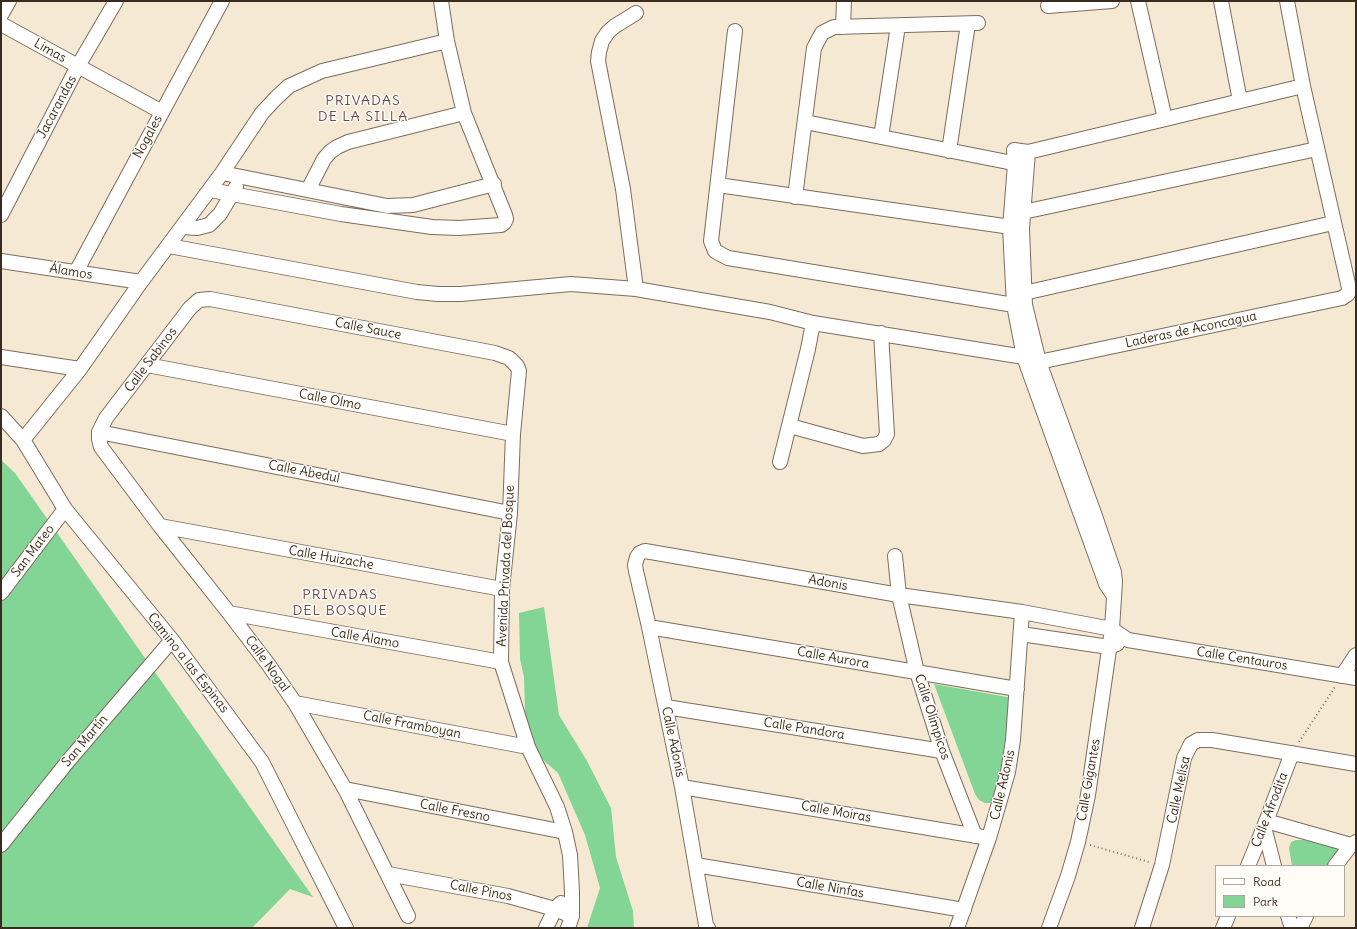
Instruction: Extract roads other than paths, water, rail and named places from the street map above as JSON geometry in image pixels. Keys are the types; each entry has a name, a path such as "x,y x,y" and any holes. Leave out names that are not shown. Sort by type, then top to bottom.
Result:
{"street":[{"path":"1,15 9,1"},
{"name":"Jacarandas","path":"1,215 78,66 116,1"},
{"name":"Nogales","path":"76,272 222,1"},
{"path":"210,190 341,214 432,227 459,228 501,225 504,223 506,219 505,215 494,184 464,113 447,41 441,1"},
{"path":"843,27 844,1"},
{"path":"1048,6 1112,1"},
{"path":"1138,1 1165,119"},
{"path":"1221,1 1240,101"},
{"path":"736,30 711,241 715,251 728,258 1021,301 1333,223 1303,86 1287,1"},
{"path":"636,13 608,32 602,41 598,61 623,189 636,288"},
{"name":"Limas","path":"1,24 162,112"},
{"path":"795,197 814,48 822,33 834,27 973,24 949,151"},
{"path":"881,137 898,26"},
{"path":"23,440 80,369 141,282 210,190 262,113 289,86 322,71 447,41"},
{"path":"805,122 949,151 1023,161 1165,119 1303,86"},
{"path":"308,190 324,159 337,147 348,142 464,113"},
{"path":"1023,212 1317,149"},
{"path":"1016,228 1023,212 1023,161"},
{"path":"1023,161 1016,228 1024,357 1106,584 1114,596"},
{"path":"222,173 388,206 402,206 426,202 494,184"},
{"path":"183,227 198,228 209,225 220,214 242,177"},
{"path":"718,185 1016,228"},
{"name":"Laderas de Aconcagua","path":"1039,362 1342,298 1348,294 1349,288 1333,223"},
{"path":"169,246 417,292 438,294 461,294 571,284 636,288 770,312 813,323 1024,357 1039,362"},
{"name":"Álamos","path":"1,262 141,282"},
{"name":"Calle Sabinos","path":"99,432 106,418 193,304 200,300 210,299"},
{"name":"Calle Sauce","path":"210,299 495,353 509,358 517,366 519,371"},
{"name":"Calle Gigantes","path":"1021,301 1039,362 1114,572 1115,582 1112,629 1088,795 1078,842 1068,876 1049,928"},
{"path":"780,462 790,426 813,323"},
{"path":"790,426 863,446 879,444 884,440 887,434 881,333"},
{"path":"1,357 80,369"},
{"name":"Calle Olmo","path":"147,365 513,434"},
{"name":"Avenida Privada del Bosque","path":"519,371 513,434 510,513 502,590 501,662 528,747 557,807 565,832 570,855 572,892 570,922"},
{"name":"Camino a las Espinas","path":"1,416 23,440 65,509 172,640 262,762 346,928"},
{"name":"Calle Abedul","path":"99,432 510,513"},
{"name":"Calle Nogal","path":"99,432 101,447 160,526 229,613 295,703 345,789 408,916"},
{"name":"San Mateo","path":"1,593 65,509"},
{"name":"Calle Huizache","path":"160,526 502,590"},
{"name":"Adonis","path":"637,557 640,553 645,551 899,595 1022,612"},
{"name":"Calle Olímpicos","path":"895,556 899,595 917,672 942,751 975,836"},
{"name":"Calle Adonis","path":"637,557 635,565 636,571 650,627 682,787 706,925 708,928"},
{"name":"Calle Adonis","path":"957,928 989,838 1008,772 1013,740 1022,612"},
{"name":"Calle Centauros","path":"1022,612 1112,629 1128,640 1356,678"},
{"name":"Calle Álamo","path":"229,613 501,662"},
{"name":"Calle Aurora","path":"650,627 1017,689"},
{"name":"Calle Centauros","path":"1021,634 1109,647 1128,640"},
{"name":"San Martín","path":"1,845 69,760 172,640"},
{"path":"1342,676 1356,655"},
{"name":"Calle Framboyan","path":"295,703 528,747"},
{"name":"Calle Pandora","path":"666,707 942,751"},
{"name":"Calle Melisa","path":"1142,928 1162,865 1184,758 1191,744 1198,740 1212,740 1356,764"},
{"name":"Calle Afrodita","path":"1248,865 1292,753"},
{"name":"Calle Moiras","path":"682,787 989,838"},
{"name":"Calle Fresno","path":"345,789 565,832"},
{"path":"1274,865 1265,824 1353,844 1336,865"},
{"name":"Calle Ninfas","path":"696,865 964,910"},
{"name":"Calle Pinos","path":"388,874 508,896 555,909 570,922"},
{"path":"549,927 555,909 572,892"},
{"path":"1223,928 1228,917"},
{"path":"1288,917 1292,928"},
{"path":"1300,928 1306,917"}],"district":[{"name":"PRIVADAS DE LA SILLA","path":"363,110"},
{"name":"PRIVADAS DEL BOSQUE","path":"340,604"}]}
